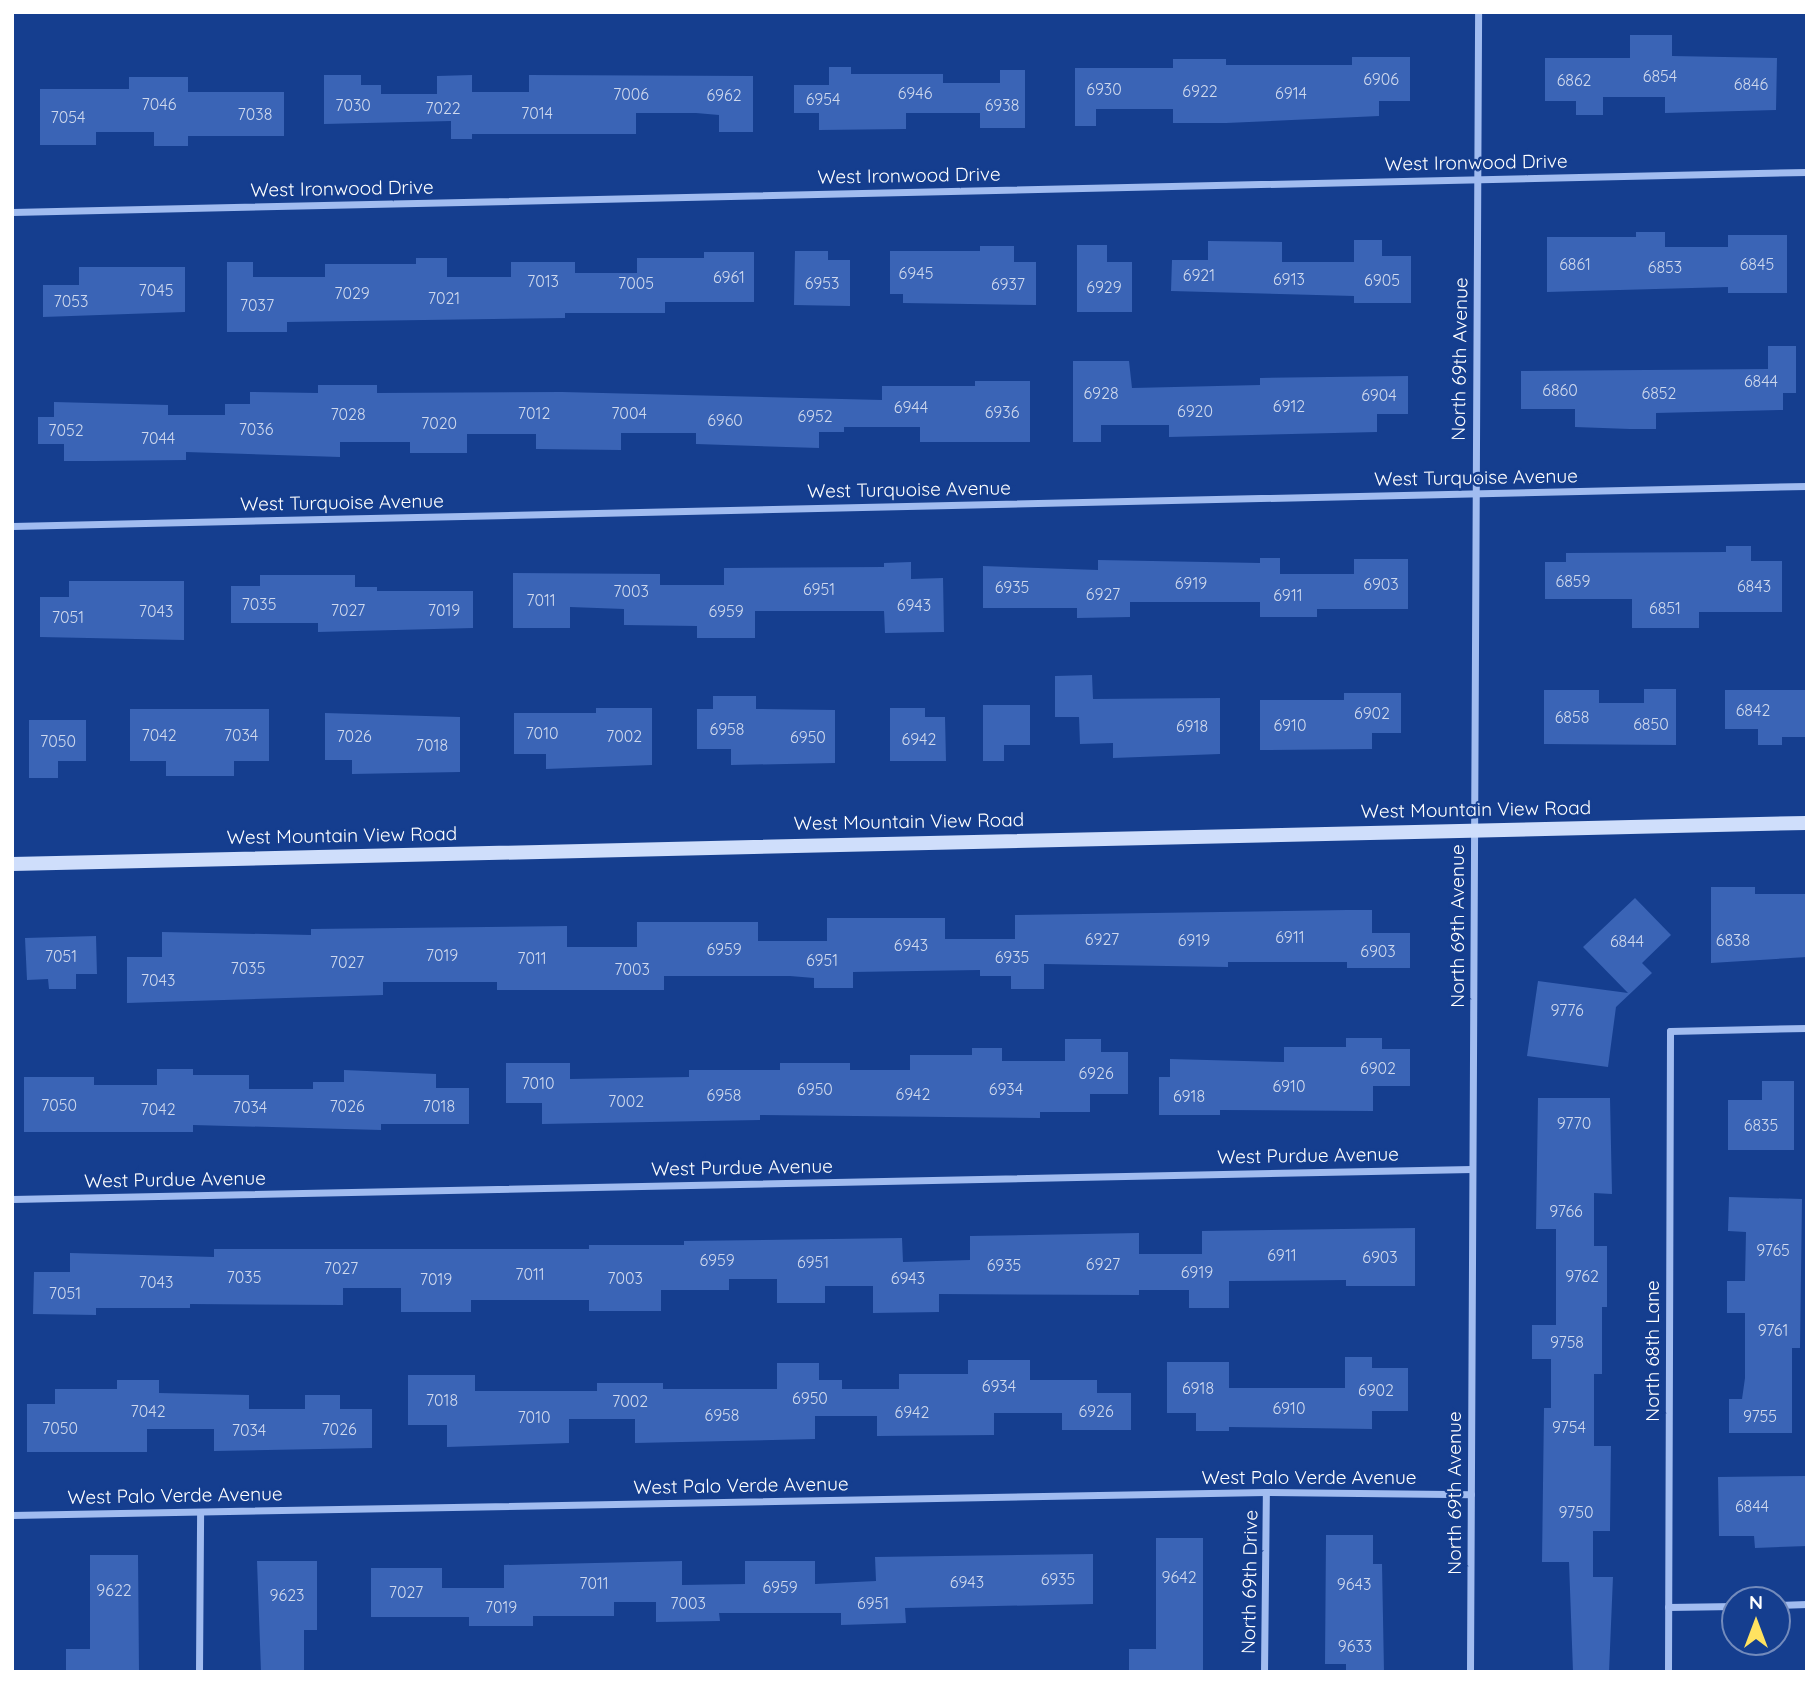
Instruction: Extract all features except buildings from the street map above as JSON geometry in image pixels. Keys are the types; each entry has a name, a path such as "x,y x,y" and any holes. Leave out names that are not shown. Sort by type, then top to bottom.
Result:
{"street":[{"name":"North 69th Avenue","path":"1470,1672 1478,12"},
{"name":"West Ironwood Drive","path":"12,212 1807,172"},
{"name":"West Turquoise Avenue","path":"12,526 1807,486"},
{"name":"West Mountain View Road","path":"12,864 1807,823"},
{"name":"North 68th Lane","path":"1668,1672 1670,1031 1807,1028"},
{"name":"West Purdue Avenue","path":"12,1199 1472,1169"},
{"name":"West Palo Verde Avenue","path":"12,1515 1266,1492 1471,1494"},
{"name":"North 69th Drive","path":"1264,1672 1266,1492"},
{"path":"199,1672 200,1512"},
{"path":"1668,1606 1721,1605"}]}
